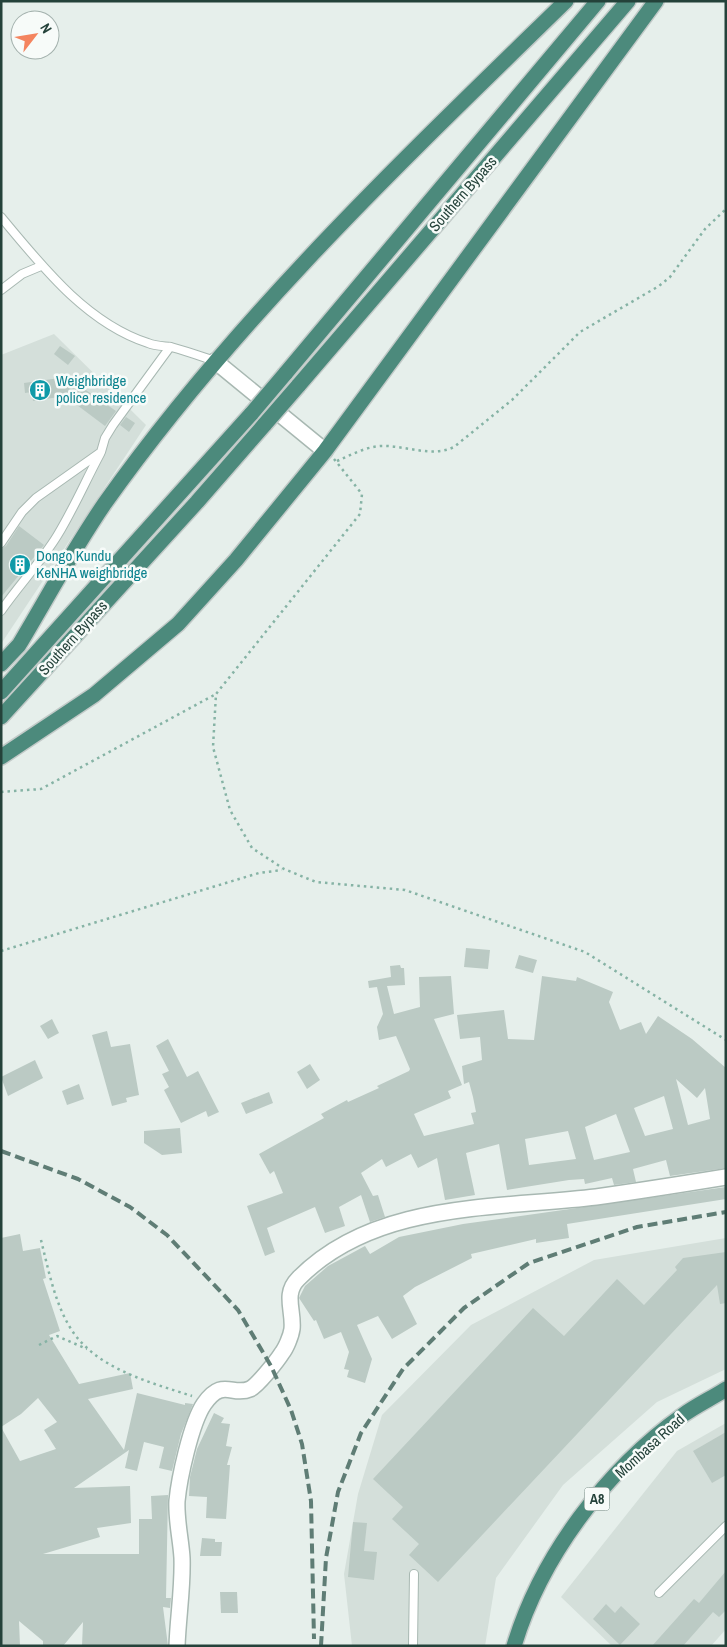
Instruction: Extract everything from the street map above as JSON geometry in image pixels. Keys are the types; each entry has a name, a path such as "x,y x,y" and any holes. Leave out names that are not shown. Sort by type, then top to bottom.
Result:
{"highway":[{"path":"1,664 19,645 105,504 215,361 382,181 566,1"},
{"name":"Southern Bypass","path":"1,692 252,413 598,1"},
{"name":"Southern Bypass","path":"1,717 197,502 628,1"},
{"path":"1,757 94,695 178,624 236,560 324,451 656,1"},
{"name":"Mombasa Road","path":"514,1646 531,1598 565,1536 609,1484 660,1433 684,1414 726,1389"}],"street":[{"path":"215,361 324,451"},
{"path":"177,1646 182,1559 177,1502 189,1444 204,1404 217,1390 229,1388 251,1389 283,1353 292,1329 288,1298 296,1280 334,1250 371,1231 402,1221 471,1208 594,1197 726,1177"}],"lane":[{"path":"1,217 41,266 97,317 149,344 170,347 215,361"},
{"path":"1,290 22,274 41,266"},
{"path":"1,610 56,538 83,490 101,452 105,438 170,347"},
{"path":"1,543 22,512 36,498 101,452"},
{"path":"659,1593 726,1526"},
{"path":"413,1646 414,1574"}],"path":[{"path":"336,462 366,448 382,446 445,452 454,447 526,388 580,332 659,286 670,277 705,229 726,209"},
{"path":"1,792 42,788 216,694 360,514 362,494 336,462 324,451"},
{"path":"216,694 212,747 230,810 252,848 284,869 316,882 405,890 585,952 726,1040"},
{"path":"1,950 259,873 284,869"},
{"path":"41,1240 57,1298 67,1322 89,1349 101,1360 148,1382 194,1396 204,1404"},
{"path":"39,1345 57,1336 89,1349"}],"shaded area":[{"path":"54,334 146,425 1,644 1,355"},
{"path":"726,1238 726,1369 657,1402 563,1485 496,1578 485,1646 352,1646 344,1574 358,1494 382,1415 471,1325 594,1260"},
{"path":"726,1423 726,1629 711,1646 612,1646 561,1597 677,1451"}],"building":[{"path":"60,346 75,356 68,365 54,354"},
{"path":"67,377 116,411 105,426 65,396 33,401 32,392 25,393 24,383"},
{"path":"126,417 135,423 129,432 120,425"},
{"name":"Dongo Kundu KeNHA weighbridge","path":"19,526 44,545 1,597 1,549 6,546"},
{"path":"466,948 490,950 488,969 464,967"},
{"path":"519,955 537,960 533,973 515,968"},
{"path":"400,965 401,968 404,968 405,985 387,986 394,1014 420,1007 419,977 451,976 454,1014 434,1019 462,1085 448,1091 451,1098 414,1114 424,1136 474,1124 471,1113 476,1112 473,1097 469,1082 464,1084 462,1066 482,1060 480,1037 460,1039 457,1015 504,1010 508,1039 534,1040 542,976 576,981 577,977 613,992 609,1002 620,1030 641,1022 646,1034 658,1016 692,1039 726,1068 726,1168 670,1176 666,1160 633,1169 636,1182 614,1185 612,1178 585,1184 584,1179 507,1190 499,1144 466,1153 475,1195 445,1200 437,1158 418,1168 411,1154 386,1167 382,1159 361,1173 373,1196 378,1195 385,1217 370,1222 361,1195 339,1207 345,1226 325,1233 315,1207 267,1228 275,1252 265,1256 247,1206 283,1193 274,1171 270,1174 259,1154 324,1118 321,1114 347,1100 348,1102 379,1088 377,1086 410,1069 396,1036 379,1040 377,1027 383,1014 377,987 369,988 368,981 391,977 390,966","holes":["676,1079 697,1098 705,1088 710,1119 688,1125","664,1096 673,1129 645,1136 634,1108","616,1114 630,1152 594,1160 585,1127","568,1131 576,1159 529,1165 525,1139"]},
{"path":"52,1019 59,1033 48,1039 40,1026"},
{"path":"107,1031 111,1047 130,1044 139,1095 126,1098 127,1102 112,1106 92,1035"},
{"path":"168,1039 187,1077 198,1071 219,1112 208,1117 206,1111 181,1123 164,1090 169,1087 162,1074 169,1071 156,1046"},
{"path":"35,1060 43,1078 8,1096 1,1077"},
{"path":"310,1064 320,1080 307,1089 297,1072"},
{"path":"79,1084 84,1099 67,1105 62,1091"},
{"path":"269,1092 273,1103 246,1114 241,1103"},
{"path":"180,1128 182,1153 162,1155 144,1143 144,1131"},
{"path":"726,1187 726,1199 567,1224 569,1238 536,1243 536,1239 471,1254 472,1258 415,1287 403,1296 417,1324 392,1339 378,1316 357,1325 372,1359 365,1383 347,1377 349,1370 344,1369 349,1352 341,1332 324,1339 316,1320 314,1321 299,1298 305,1286 328,1266 365,1246 370,1254 399,1237 463,1224"},
{"path":"20,1234 23,1251 40,1248 46,1278 43,1279 60,1331 49,1335 79,1384 130,1373 133,1389 88,1399 124,1450 137,1393 185,1405 185,1403 193,1404 181,1434 172,1471 159,1468 164,1447 144,1442 137,1471 125,1468 129,1450 74,1488 130,1486 131,1523 97,1528 100,1537 43,1554 139,1554 139,1519 152,1519 151,1496 168,1495 166,1598 171,1598 170,1608 163,1607 168,1646 82,1646 83,1622 63,1646 43,1646 43,1641 19,1621 20,1646 1,1646 1,1427 1,1238","holes":["38,1398 57,1422 44,1430 56,1449 20,1461 1,1427 21,1414"]},
{"path":"726,1252 726,1303 720,1304 717,1285 438,1582 409,1555 419,1544 392,1519 403,1507 373,1479 533,1308 564,1336 617,1279 644,1305 677,1270 675,1267 683,1258"},
{"path":"214,1413 224,1418 221,1423 230,1424 226,1446 232,1447 227,1465 230,1465 226,1519 206,1518 207,1497 189,1496 190,1477 197,1449"},
{"path":"726,1432 726,1475 712,1483 693,1451"},
{"path":"353,1522 367,1523 364,1551 377,1552 374,1580 348,1577"},
{"path":"202,1538 215,1539 215,1542 222,1542 221,1556 200,1556"},
{"path":"726,1571 726,1610 719,1617 713,1612 683,1646 652,1646 694,1599 699,1603"},
{"path":"220,1592 237,1592 238,1613 221,1613"},
{"path":"606,1604 615,1613 621,1606 640,1624 620,1645 593,1619"}],"railway":[{"path":"1,1151 78,1179 130,1207 167,1235 238,1310 271,1366 291,1410 302,1444 311,1501 314,1639"},
{"path":"321,1646 326,1558 338,1492 361,1433 403,1369 464,1308 529,1263 637,1227 726,1212"}],"place":[{"name":"Weighbridge police residence","path":"40,390"},
{"name":"Dongo Kundu KeNHA weighbridge","path":"20,565"}]}
